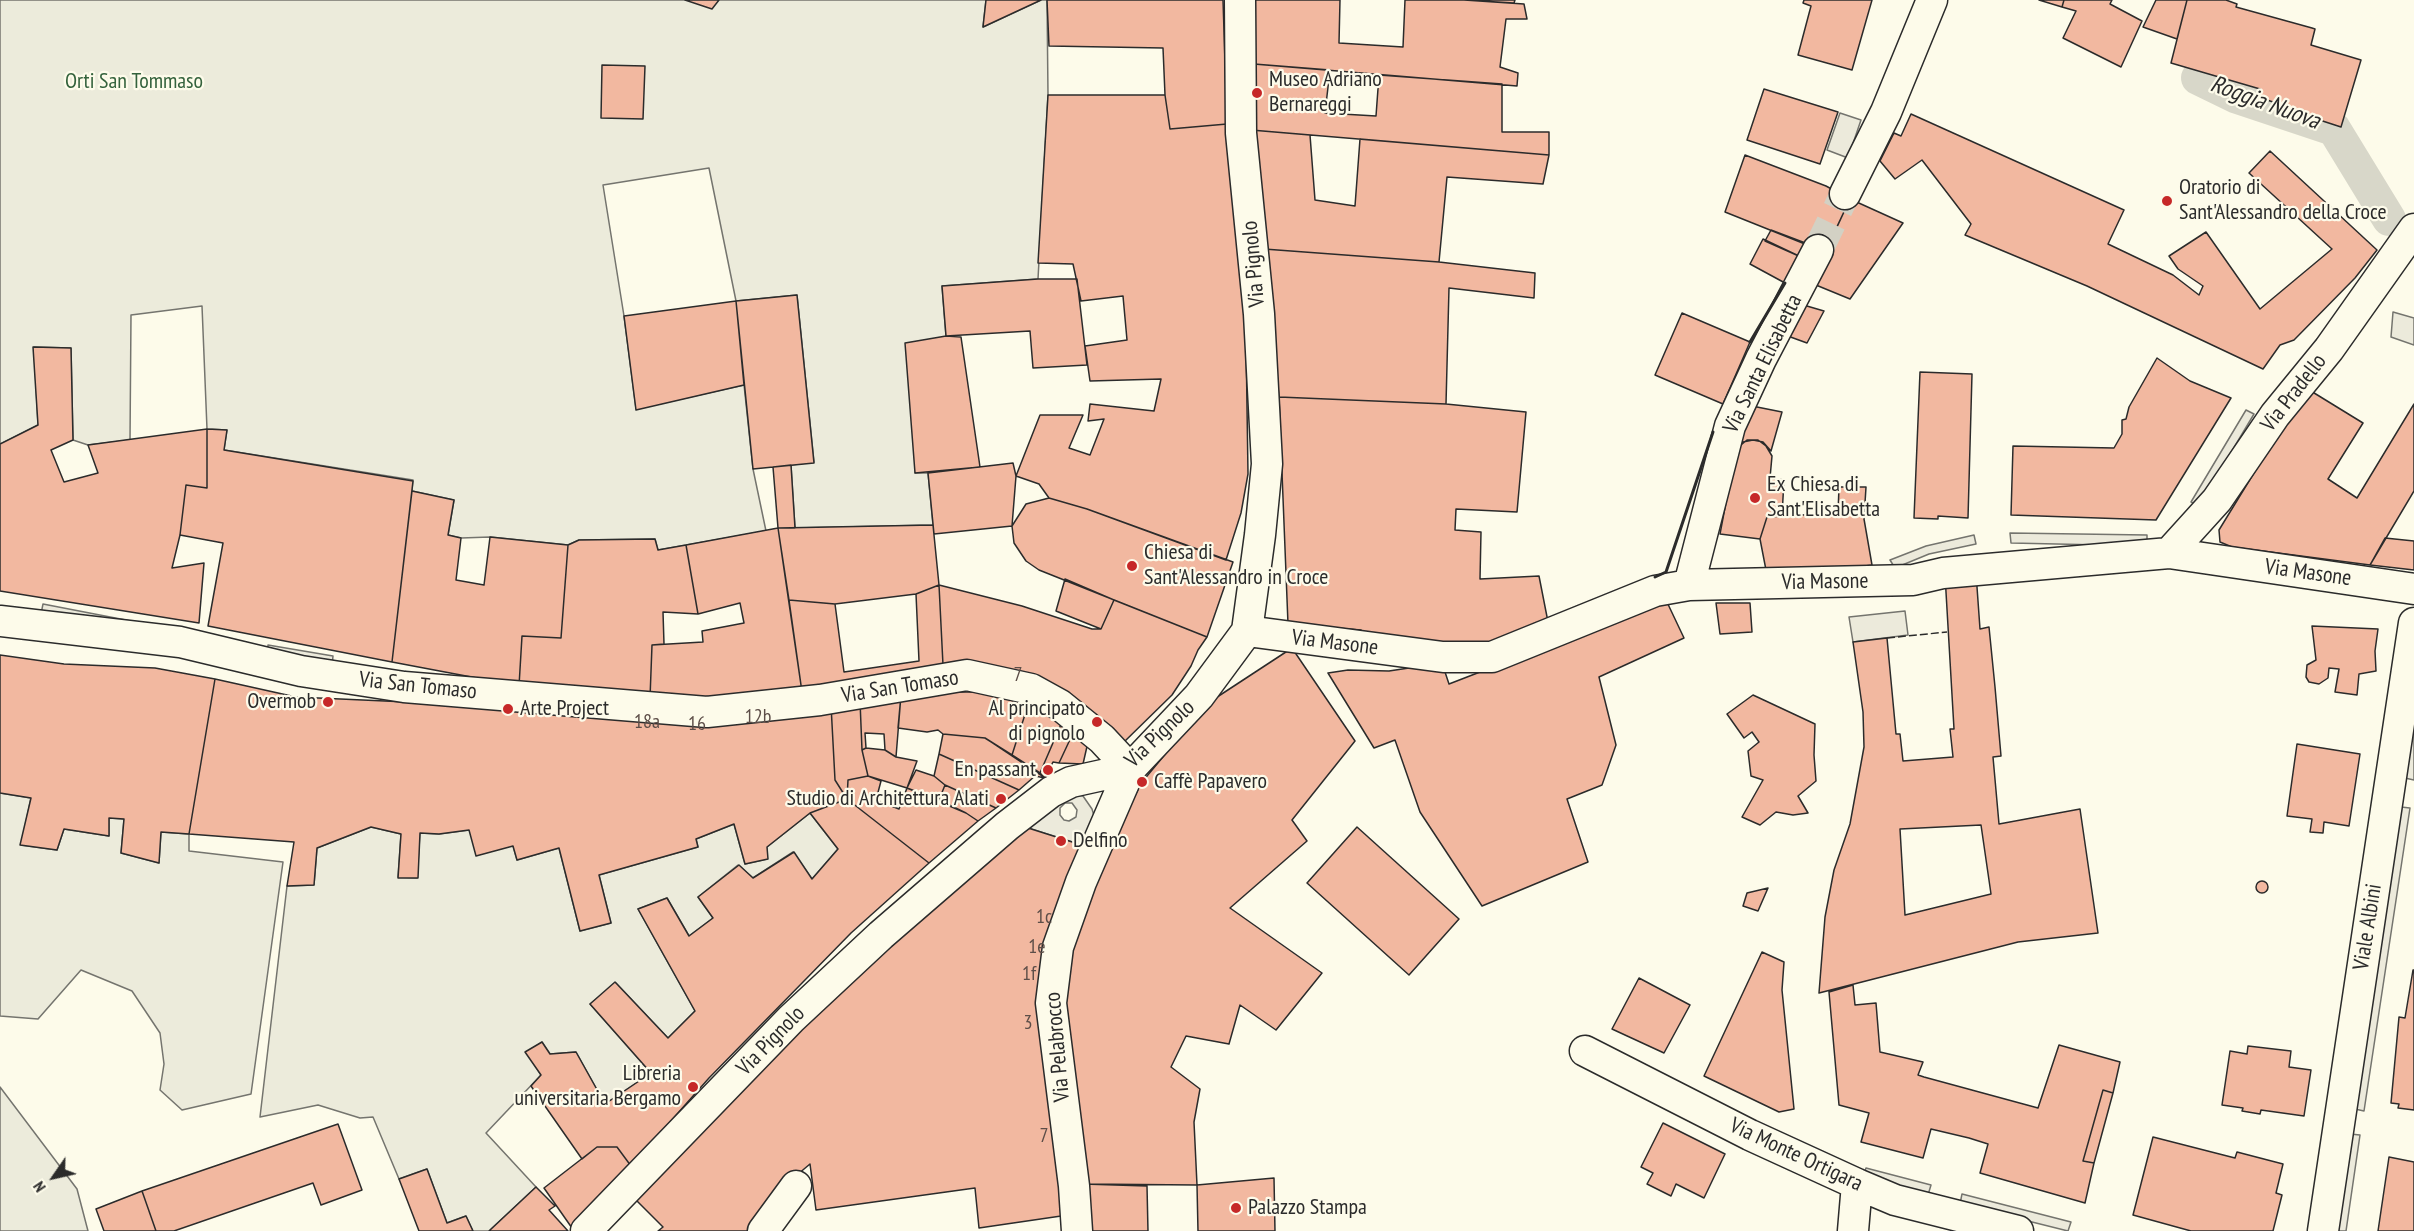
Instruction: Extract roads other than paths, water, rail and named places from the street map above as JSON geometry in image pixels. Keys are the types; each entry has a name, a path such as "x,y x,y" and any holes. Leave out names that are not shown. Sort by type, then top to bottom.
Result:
{"street":[{"name":"Via Pignolo","path":"586,1231 791,1019 881,935 1007,826 1051,792 1071,782 1130,769 1199,696 1247,631 1267,464 1258,314 1241,133 1240,0"},
{"path":"1845,194 1886,112 1932,0"},
{"name":"Via Pradello","path":"2169,553 2217,500 2275,415 2329,349 2414,229"},
{"name":"Via Santa Elisabetta","path":"1689,585 1730,426 1761,359 1818,250"},
{"name":"Via Masone","path":"1247,631 1443,657 1492,657 1654,591 1689,585 1912,580 1943,573 2169,553 2414,589"},
{"name":"Via San Tomaso","path":"0,621 180,642 301,671 404,687 707,712 820,700 967,675 1031,689 1060,705 1102,739 1130,769"},
{"name":"Viale Albini","path":"2323,1231 2414,623"},
{"name":"Via Pelabrocco","path":"1077,1231 1074,1186 1051,1003 1052,987 1058,947 1081,882 1130,769"},
{"name":"Via Monte Ortigara","path":"1585,1050 1750,1135 1895,1200 2018,1231"},
{"path":"1853,1231 1857,1184"},
{"path":"763,1231 796,1186"}],"waterway":[{"name":"Roggia Nuova","path":"2198,78 2235,96 2334,129 2389,219"}],"tunnel":[{"path":"1818,250 1845,194"}],"place":[{"name":"Museo Adriano Bernareggi","path":"1257,93"},
{"name":"Oratorio di Sant'Alessandro della Croce","path":"2167,201"},
{"name":"Ex Chiesa di Sant'Elisabetta","path":"1755,498"},
{"name":"Chiesa di Sant'Alessandro in Croce","path":"1132,566"},
{"name":"Overmob","path":"328,702"},
{"name":"Arte Project","path":"508,709"},
{"name":"Al principato di pignolo","path":"1097,722"},
{"name":"En passant","path":"1048,770"},
{"name":"Caffè Papavero","path":"1142,782"},
{"name":"Studio di Architettura Alati","path":"1001,799"},
{"name":"Delfino","path":"1061,841"},
{"name":"Libreria universitaria Bergamo","path":"693,1087"},
{"name":"Palazzo Stampa","path":"1236,1208"}],"park label":[{"name":"Orti San Tommaso","path":"134,82"}]}
